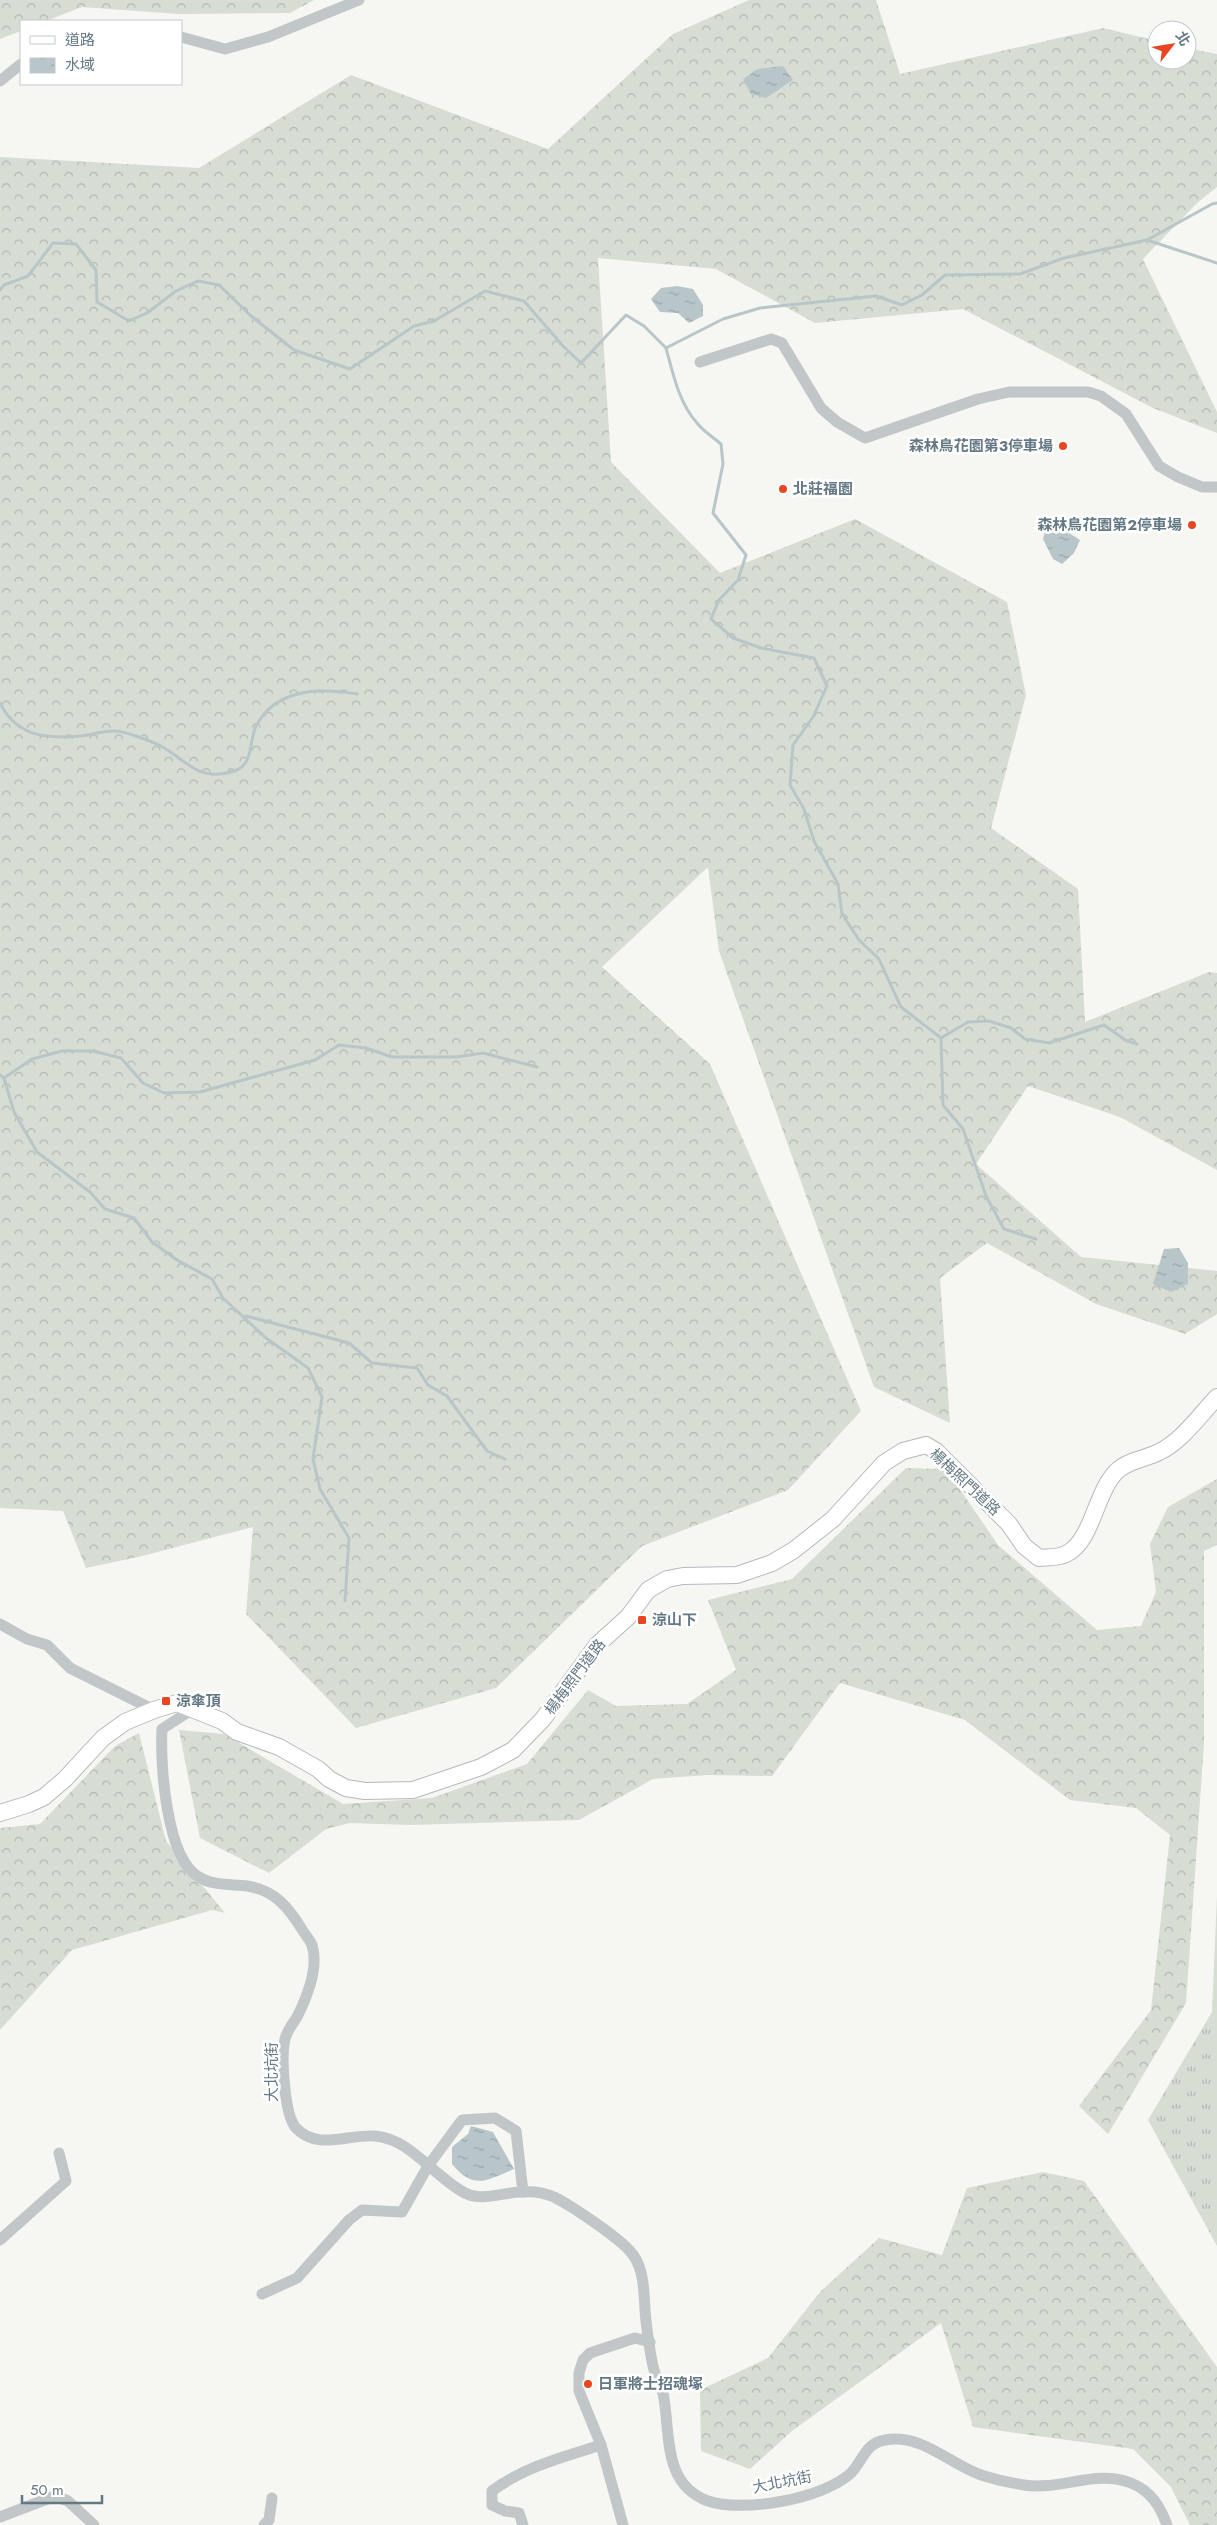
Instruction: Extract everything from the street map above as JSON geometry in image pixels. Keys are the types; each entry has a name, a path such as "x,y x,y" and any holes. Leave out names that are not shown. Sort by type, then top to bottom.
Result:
{"street":[{"path":"182,37 225,49 268,37 359,0"},
{"path":"0,81 8,72 20,65"},
{"path":"700,362 771,339 782,342 821,408 837,422 865,438 978,399 1009,392 1088,392 1101,396 1126,414 1159,466 1178,477 1202,487 1217,487"},
{"name":"楊梅照門道路","path":"0,1813 30,1804 44,1797 65,1779 103,1738 125,1722 177,1703 222,1721 237,1732 279,1747 318,1769 329,1779 346,1788 365,1791 413,1790 481,1767 514,1750 543,1719 597,1645 628,1617 648,1590 656,1584 666,1579 683,1576 737,1575 772,1563 794,1550 833,1519 884,1463 903,1451 926,1445 936,1451 1009,1524 1024,1546 1039,1558 1056,1557 1066,1554 1081,1541 1099,1498 1117,1471 1124,1465 1170,1446 1217,1397"},
{"path":"0,1624 27,1639 47,1645 70,1668 154,1710"},
{"name":"大北坑街","path":"193,1709 162,1729 160,1755 169,1820 186,1865 197,1877 217,1884 251,1887 269,1892 291,1912 312,1945 314,1964 309,1987 285,2038 287,2108 294,2126 315,2140 375,2136 397,2143 470,2196 522,2192 553,2197 610,2234 631,2251 638,2264 644,2286 654,2369 663,2393 669,2446 677,2473 686,2486 698,2497 713,2503 728,2505 777,2502 813,2494 852,2472 869,2447 878,2441 897,2438 922,2444 982,2476 1030,2486 1102,2477 1118,2478 1137,2485 1153,2498 1167,2525"},
{"path":"262,2294 297,2278 349,2220 362,2210 402,2212 428,2166 462,2120 495,2118 516,2131 522,2192"},
{"path":"0,2240 66,2181 59,2153"},
{"path":"624,2525 601,2446 579,2391 579,2373 583,2360 590,2353 618,2342 635,2338 650,2342"},
{"path":"523,2525 519,2513 505,2511 492,2505 492,2491 509,2478 541,2465 601,2446"},
{"path":"0,2517 55,2496 68,2501 94,2525"},
{"path":"264,2525 269,2520 272,2498"}],"green space":[{"path":"0,0 314,0 290,13 178,14 82,7 49,20 20,20 20,31 0,39"},
{"path":"749,0 876,0 900,74 1103,28 1147,39 1147,70 1197,70 1197,50 1217,54 1217,187 1197,203 1143,259 1217,412 1217,433 1153,408 963,309 815,323 716,269 598,258 611,462 720,573 855,519 1007,602 1026,695 991,828 1078,889 1085,1022 1209,972 1217,973 1217,1170 1120,1117 1028,1086 976,1164 1081,1257 1217,1271 1217,1314 1185,1334 1096,1304 987,1243 940,1278 950,1423 874,1387 719,951 708,867 602,967 710,1064 861,1411 788,1490 642,1546 496,1688 356,1728 246,1614 253,1527 138,1557 86,1568 63,1511 0,1508 0,157 199,168 351,75 548,149 673,34"},
{"path":"906,1468 946,1469 998,1545 1097,1630 1141,1626 1156,1592 1150,1544 1168,1507 1217,1479 1217,1545 1204,1551 1204,1743 1186,2003 1108,2134 1079,2106 1151,2010 1170,1835 1136,1808 1070,1800 965,1720 840,1683 772,1776 708,1775 653,1779 579,1820 410,1825 350,1823 326,1829 269,1873 200,1838 179,1730 224,1734 343,1804 432,1798 527,1764 588,1690 616,1706 687,1704 736,1670 708,1600 792,1579"},
{"path":"139,1733 166,1841 225,1913 212,1910 72,1950 0,2030 0,1828 40,1824 115,1746"},
{"path":"1217,1896 1217,2246 1148,2120 1212,2012"},
{"path":"1043,2172 1084,2181 1217,2367 1217,2525 1190,2525 1171,2487 1133,2449 973,2427 941,2323 792,2431 750,2469 701,2451 700,2390 768,2358 820,2292 879,2238 942,2255 967,2188"}],"water":[{"path":"783,66 793,80 766,98 751,94 743,79 758,69"},
{"path":"677,286 693,289 703,305 703,316 689,323 678,313 660,312 651,299 661,288"},
{"path":"1047,525 1069,533 1080,540 1074,553 1062,564 1053,559 1043,539"},
{"path":"1179,1248 1188,1263 1188,1284 1171,1292 1153,1284 1164,1249"},
{"path":"471,2126 493,2132 514,2169 481,2181 467,2178 452,2164 452,2147 468,2134"}],"waterway":[{"path":"1147,240 1217,203"},
{"path":"0,290 4,285 28,276 53,243 76,244 96,270 97,302 129,321 147,313 176,291 198,281 219,285 251,316 294,350 350,369 414,326 434,321 485,291 524,301 563,346 581,363 626,315 644,326 666,348 723,319 760,308 876,296 902,305 922,295 945,275 1020,274 1064,258 1147,240 1217,263"},
{"path":"666,348 677,388 691,415 699,426 721,444 723,464 713,513 746,555 738,580 719,600 711,619 733,638 761,648 814,658 827,686 813,717 793,745 790,785 804,809 814,841 838,884 842,914 859,940 879,959 901,1007 941,1038 943,1105 963,1129 986,1196 1004,1229 1036,1239"},
{"path":"0,703 15,723 34,733 44,736 68,737 119,731 159,745 201,772 221,774 234,771 245,764 256,726 265,713 275,704 287,698 314,691 357,694"},
{"path":"941,1038 968,1022 989,1021 1011,1028 1025,1039 1049,1043 1104,1025 1125,1040 1137,1044"},
{"path":"4,1078 32,1059 62,1051 93,1051 121,1058 143,1083 164,1093 200,1092 315,1060 339,1045 366,1048 392,1057 456,1057 483,1053 537,1067"},
{"path":"0,1075 4,1078 14,1112 37,1152 90,1192 105,1209 134,1218 152,1242 177,1260 212,1279 223,1298 266,1338 308,1368 322,1397 313,1459 320,1489 349,1538 345,1601"},
{"path":"246,1316 349,1343 372,1363 417,1368 428,1385 447,1396 487,1451 505,1459"}],"place":[{"name":"森林鳥花園第3停車場","path":"1063,446"},
{"name":"北莊福園","path":"783,489"},
{"name":"森林鳥花園第2停車場","path":"1192,525"},
{"name":"涼山下","path":"642,1620"},
{"name":"涼傘頂","path":"166,1701"},
{"name":"日軍將士招魂塚","path":"588,2384"}]}
